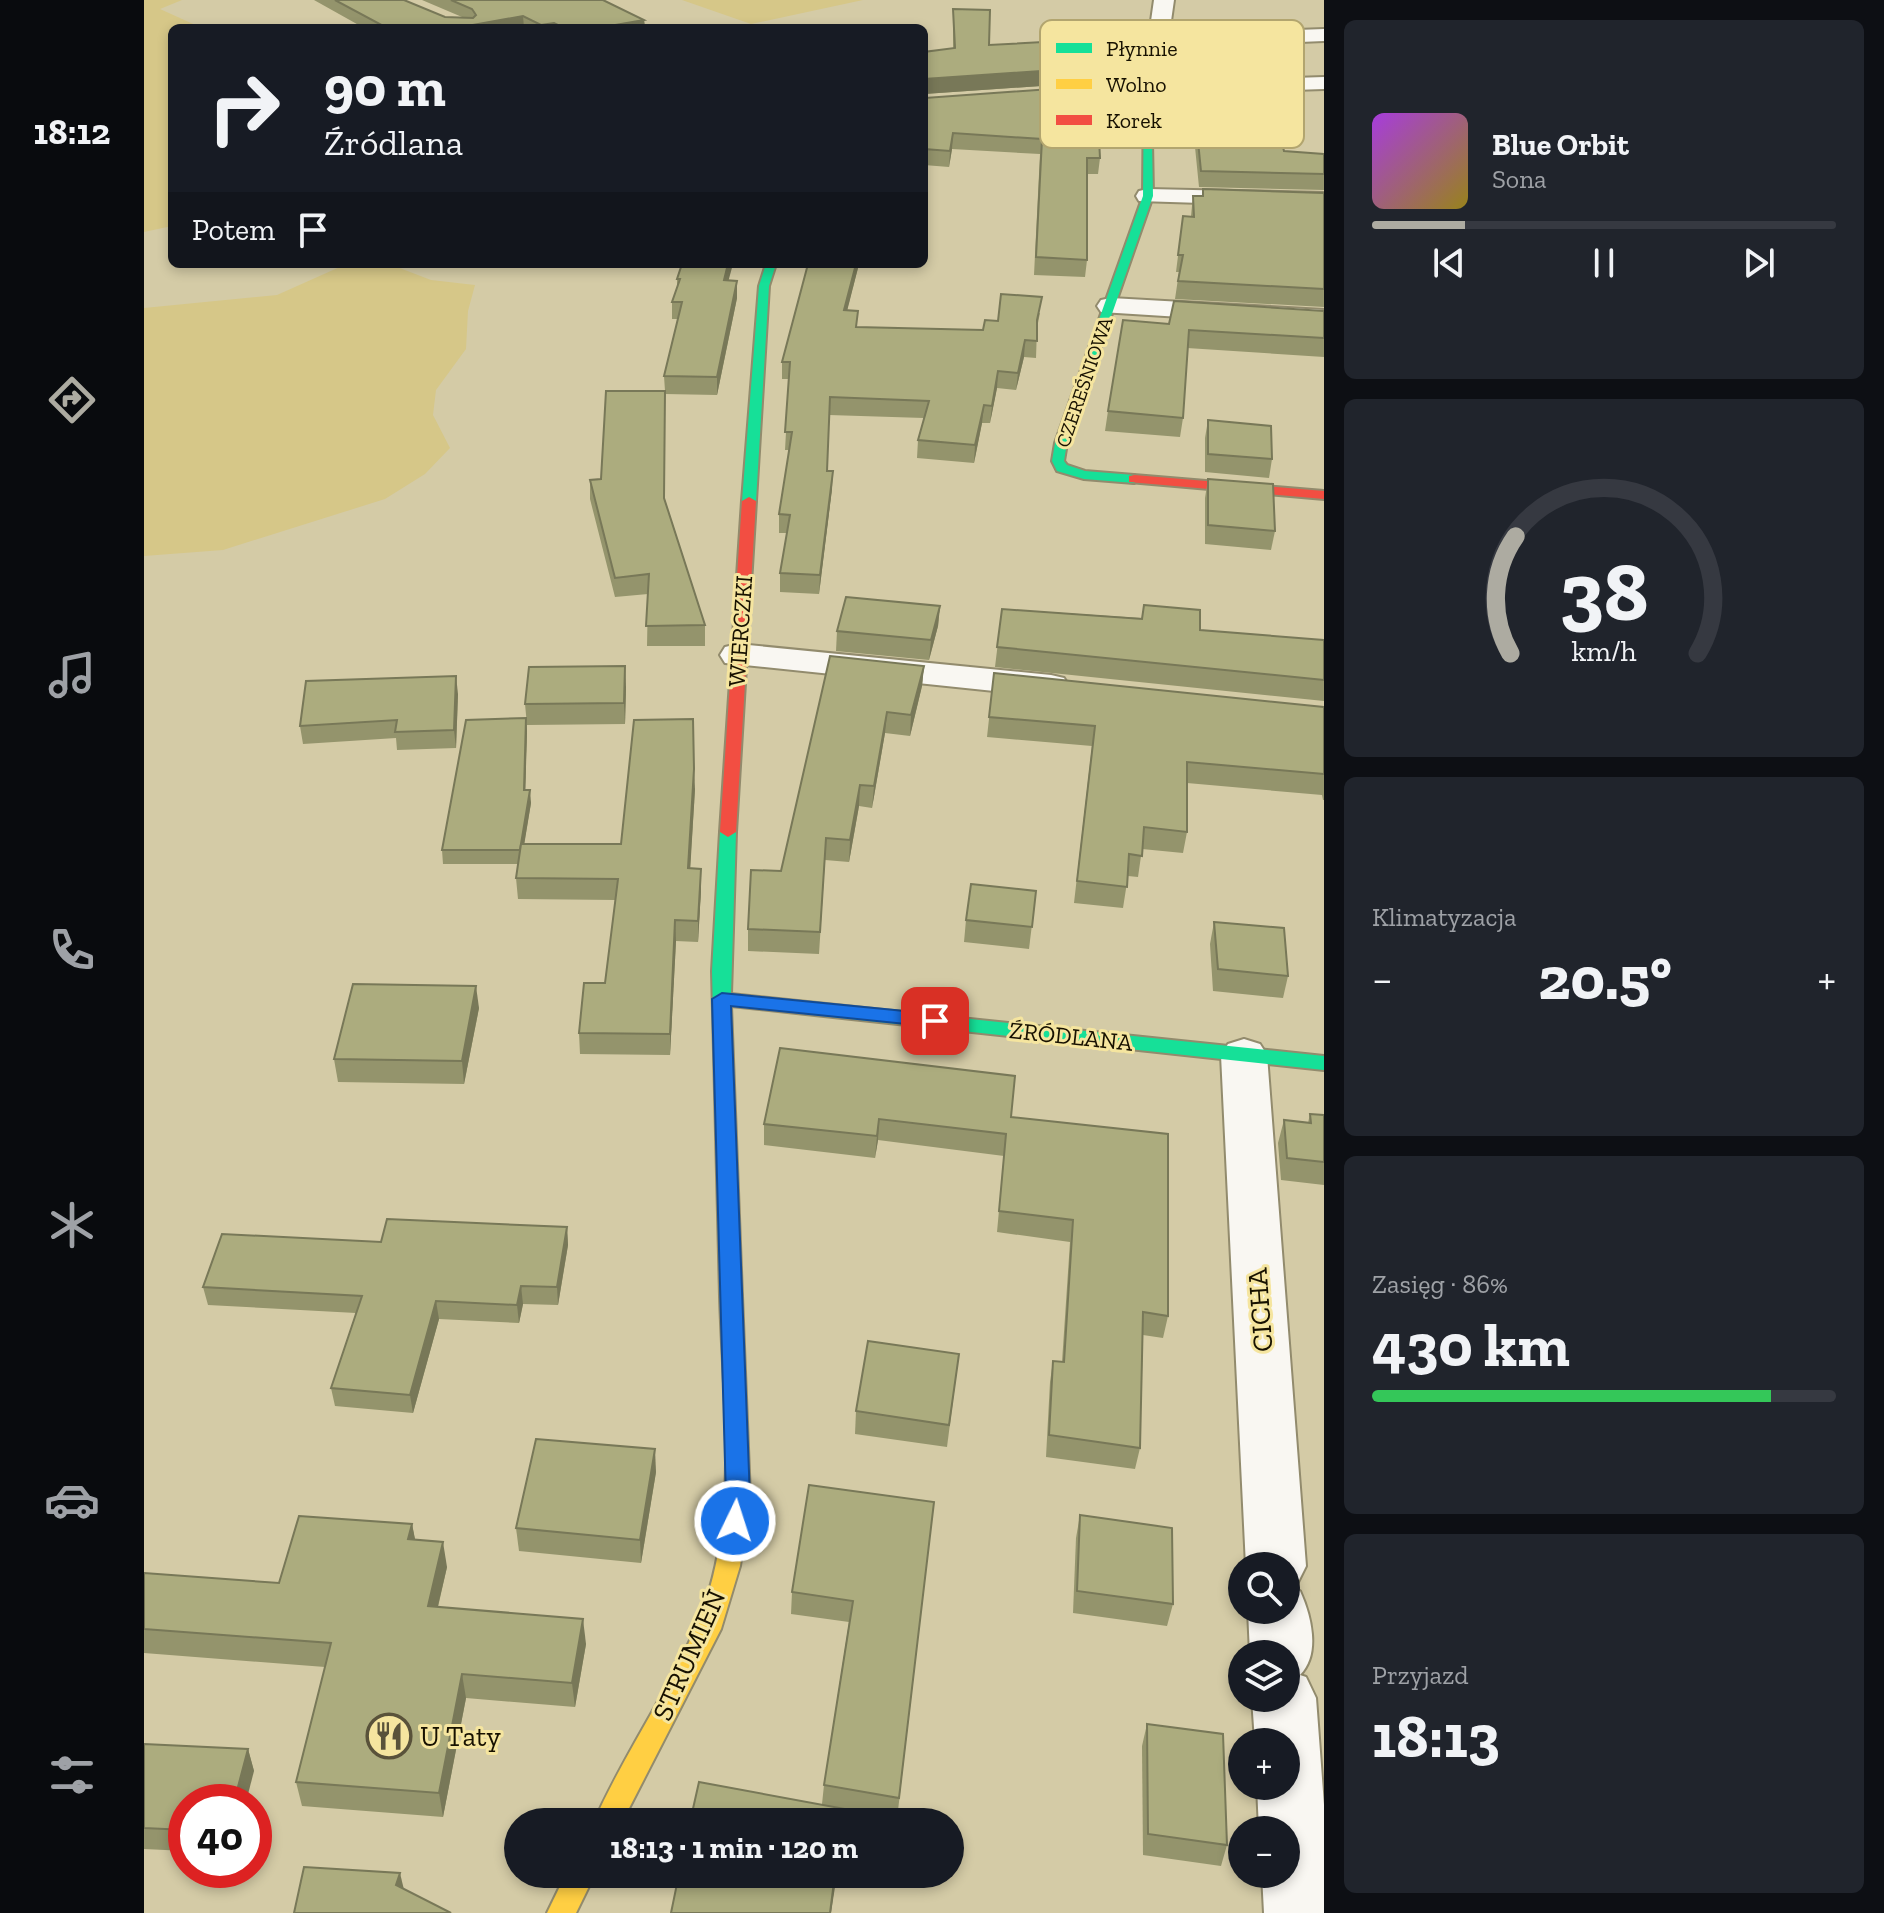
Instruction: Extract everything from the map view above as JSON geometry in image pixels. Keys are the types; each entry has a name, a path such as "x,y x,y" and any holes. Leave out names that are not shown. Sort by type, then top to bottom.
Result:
{"street":[{"path":"1161,20 1164,0"},
{"path":"1304,36 1324,35"},
{"path":"1304,83 1324,83"},
{"name":"CZEREŚNIOWA","path":"1148,148 1148,196 1061,443 1058,461 1062,468 1084,475 1324,495"},
{"path":"1148,196 1324,200"},
{"name":"WIERCZKI","path":"722,999 738,655 764,286 770,268"},
{"path":"1111,306 1324,318"},
{"path":"738,655 1092,690"},
{"name":"ŹRÓDLANA","path":"722,999 1324,1063"},
{"name":"STRUMIEŃ","path":"615,1808 708,1629 728,1566 738,1498 722,999"},
{"name":"CICHA","path":"1244,1055 1275,1552"},
{"path":"1285,1712 1298,1913"},
{"path":"561,1913 574,1888"}],"shaded area":[{"path":"144,0 182,0 160,9 193,24 168,24 168,227 144,232"},
{"path":"682,0 863,0 751,24"},
{"path":"338,268 400,268 431,280 475,285 468,311 466,349 436,390 433,415 450,448 425,474 385,499 223,550 144,556 144,308 277,295"}],"building":[{"path":"335,0 404,0 445,17 473,18 476,15 472,9 451,0 603,0 644,20 621,24 539,24 523,16 478,24 380,24"},
{"path":"953,9 990,10 989,45 1040,42 1040,71 928,79 928,51 955,48"},
{"path":"1040,90 1040,139 953,133 950,151 928,149 928,98"},
{"path":"1042,148 1100,148 1100,158 1087,158 1087,260 1036,257"},
{"path":"1199,148 1283,148 1284,151 1324,154 1324,174 1201,171"},
{"path":"1203,189 1324,193 1324,289 1178,281 1183,255 1178,255 1183,216 1194,217 1193,196 1203,196"},
{"path":"681,268 727,268 724,280 737,281 717,377 664,376 682,302 672,302 680,279 677,279"},
{"path":"807,268 855,268 844,310 858,311 856,327 983,330 985,320 998,321 1001,294 1042,297 1037,341 1025,340 1018,373 998,371 992,406 984,405 975,445 918,440 929,401 830,397 827,471 833,471 820,575 780,573 790,515 779,514 792,432 785,432 790,362 782,362"},
{"path":"1174,301 1324,311 1324,338 1189,330 1183,418 1108,411 1123,320 1169,324"},
{"path":"606,391 665,391 664,498 705,625 646,626 649,574 615,578 590,480 601,479"},
{"path":"1208,420 1271,426 1272,459 1208,454"},
{"path":"1208,479 1273,484 1275,531 1208,525"},
{"path":"846,597 940,606 931,640 837,631"},
{"path":"1144,605 1200,610 1200,630 1324,640 1324,680 997,647 1002,609 1142,619"},
{"path":"830,656 924,666 911,715 887,712 874,786 860,785 850,840 826,838 820,932 748,929 751,870 781,871"},
{"path":"625,666 624,703 525,704 529,667"},
{"path":"994,673 1324,707 1324,774 1187,762 1187,832 1144,827 1142,856 1129,854 1127,887 1077,881 1095,726 989,717"},
{"path":"456,676 454,730 395,732 397,720 300,726 306,681"},
{"path":"526,718 524,790 530,790 520,850 442,850 466,720"},
{"path":"693,719 694,769 688,868 701,869 698,921 675,920 670,1034 579,1033 584,983 605,983 618,879 516,878 521,844 621,844 634,720"},
{"path":"971,884 1036,891 1032,927 966,920"},
{"path":"1214,922 1284,928 1288,976 1218,969"},
{"path":"353,984 476,986 462,1061 334,1059"},
{"path":"780,1048 1015,1076 1011,1117 1168,1134 1168,1316 1143,1312 1140,1448 1049,1435 1053,1361 1064,1362 1073,1220 999,1211 1006,1134 879,1119 877,1136 764,1124"},
{"path":"1310,1114 1324,1115 1324,1162 1287,1158 1284,1120 1311,1123"},
{"path":"387,1219 567,1227 557,1287 521,1286 517,1305 436,1301 410,1395 331,1388 362,1296 203,1287 222,1234 381,1242"},
{"path":"868,1341 959,1354 949,1425 856,1411"},
{"path":"536,1439 655,1449 640,1540 516,1528"},
{"path":"809,1485 934,1502 899,1798 824,1785 853,1601 792,1592"},
{"path":"1080,1515 1172,1528 1173,1604 1077,1591"},
{"path":"299,1516 412,1524 408,1539 443,1542 428,1606 583,1619 572,1683 462,1674 439,1793 296,1782 331,1643 144,1629 144,1573 279,1583"},
{"path":"1147,1724 1223,1734 1227,1845 1148,1834"},
{"path":"144,1744 248,1749 239,1784 168,1784 168,1829 144,1828"},
{"path":"699,1782 840,1808 693,1808"},
{"path":"304,1867 400,1873 396,1885 451,1913 294,1913"},
{"path":"676,1888 833,1888 830,1913 671,1913"}],"traffic: fast":[{"path":"1134,479 1084,475 1062,468 1058,461 1061,443 1148,196 1148,148"},
{"path":"749,501 764,286 770,268"},
{"path":"728,832 721,971 731,1296"},
{"path":"722,999 1324,1063"}],"traffic: slow":[{"path":"615,1808 708,1629 728,1566 738,1498 731,1296"},
{"path":"561,1913 574,1888"}],"traffic: jam":[{"path":"1134,479 1324,495"},
{"path":"728,832 749,501"}],"place":[{"name":"U Taty","path":"389,1736"}],"route":[{"path":"735,1521 738,1498 722,999 935,1021"}]}
